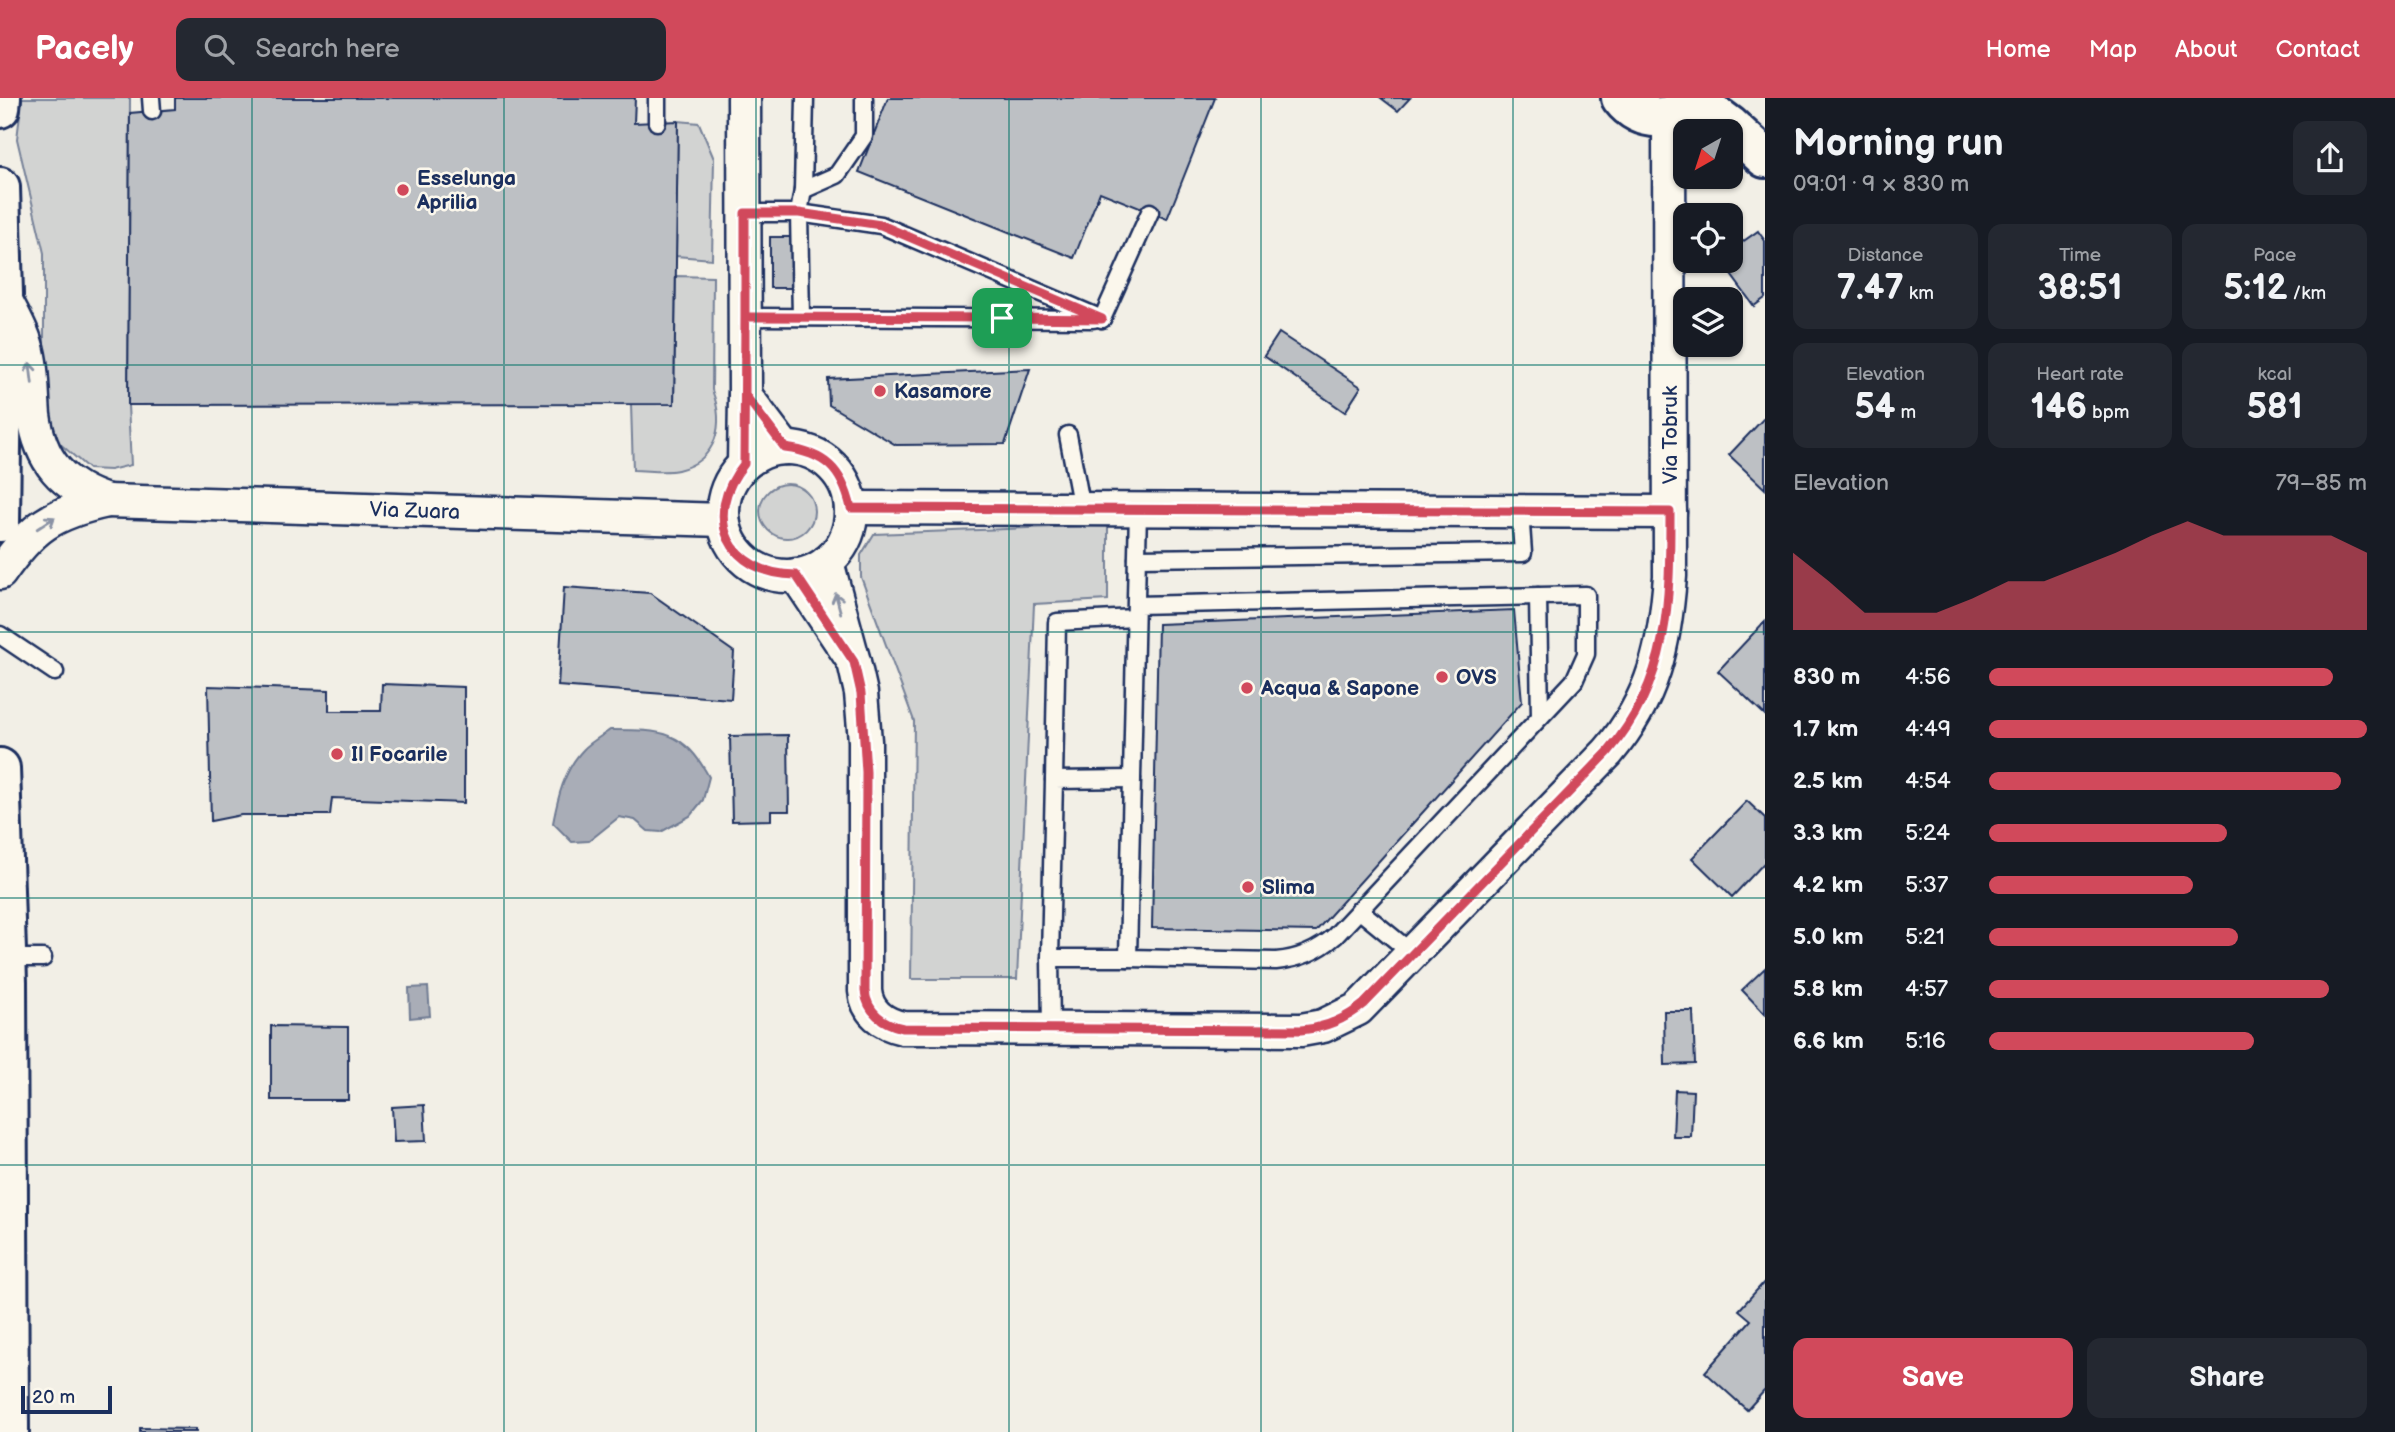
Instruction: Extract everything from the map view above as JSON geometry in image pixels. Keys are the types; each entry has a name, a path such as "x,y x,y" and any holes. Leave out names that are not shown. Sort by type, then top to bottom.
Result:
{"street":[{"path":"0,108 1,98"},
{"path":"744,98 744,464"},
{"path":"1621,98 1639,114 1654,118 1687,105 1730,125 1765,158"},
{"name":"Via Tobruk","path":"827,562 861,693 865,741 865,991 868,1003 883,1021 903,1028 1301,1030 1323,1026 1358,1009 1608,752 1633,717 1656,670 1664,639 1670,576 1670,512 1687,105"},
{"path":"0,187 3,294 0,522"},
{"name":"Via Zuara","path":"3,294 26,343 36,426 47,456 59,474 71,485 107,500"},
{"path":"745,395 785,448"},
{"path":"785,448 805,450 822,459 837,472 846,489 851,508 849,528 841,547 827,562 813,571 796,575 776,575 757,568 741,556 729,539 723,520 724,499 731,480 744,464 770,450 785,448"},
{"name":"Via Zuara","path":"0,573 19,545 36,530 66,512 107,500 723,520"},
{"path":"851,508 1670,512"},
{"name":"Via Tobruk","path":"796,575 854,662"},
{"path":"0,768 25,958 9,1432"}],"lane":[{"path":"657,98 657,122"},
{"path":"801,317 799,213 803,190 805,98"},
{"path":"803,190 837,174 864,136 864,98"},
{"path":"1102,319 1150,212"},
{"path":"745,213 799,213 881,225 1102,319"},
{"path":"745,317 1102,319"},
{"path":"1068,435 1082,509"},
{"path":"1128,958 1138,509"},
{"path":"1137,558 1523,553 1520,511"},
{"path":"1050,958 1276,961 1297,958 1327,942 1574,681 1586,654 1586,595 1135,612 1057,622 1050,958 1051,1029"},
{"path":"1538,596 1541,717"},
{"path":"0,635 55,673"},
{"path":"1054,780 1132,779"},
{"path":"1359,911 1413,954"}],"shaded area":[{"path":"22,98 130,98 128,405 131,465 110,470 89,469 58,442 44,406 44,253 17,139"},
{"path":"678,121 699,123 714,159 712,259 676,256"},
{"path":"676,276 713,277 712,390 718,428 710,449 691,465 673,471 633,470 631,404 674,404"},
{"path":"787,484 806,492 814,511 806,530 787,538 768,530 760,511 768,492"},
{"path":"1108,525 1108,600 1034,604 1017,979 911,979 914,721 861,577 861,555 874,534"},
{"path":"610,730 657,732 680,741 690,749 709,777 703,800 690,816 661,832 648,831 635,820 619,817 589,841 572,842 553,823 563,784 576,758"},
{"path":"428,987 430,1016 410,1018 409,988"}],"building":[{"name":"Esselunga Aprilia","path":"175,98 635,98 634,123 678,121 674,404 128,405 130,113 175,109"},
{"path":"888,98 1215,98 1167,219 1100,192 1074,258 859,172"},
{"path":"1381,98 1410,98 1398,111"},
{"path":"1758,231 1765,241 1765,298 1754,306 1743,287 1740,287 1730,273 1743,273 1743,242"},
{"path":"770,237 793,237 793,288 770,288"},
{"path":"1279,333 1361,387 1345,412 1264,356"},
{"path":"1030,369 1005,444 896,445 829,405 828,379"},
{"path":"1765,417 1765,489 1729,455"},
{"path":"564,587 650,593 734,652 731,699 558,686"},
{"path":"1514,610 1522,702 1316,931 1152,928 1158,624"},
{"path":"1765,621 1765,715 1718,671"},
{"name":"Il Focarile","path":"382,684 464,687 464,803 332,798 330,815 241,815 211,821 208,686 329,690 329,711 381,711"},
{"path":"788,735 789,811 771,811 771,820 732,821 730,736"},
{"path":"1747,801 1765,818 1765,862 1732,897 1692,858"},
{"path":"1765,968 1765,1014 1742,990"},
{"path":"1664,1011 1693,1011 1695,1064 1665,1065"},
{"path":"271,1026 348,1027 348,1100 271,1100"},
{"path":"1675,1090 1693,1091 1691,1137 1673,1137"},
{"path":"424,1105 426,1141 394,1142 392,1107"},
{"path":"1765,1281 1765,1390 1747,1410 1705,1372 1751,1320 1739,1310"},
{"path":"140,1428 196,1429 196,1432 140,1432"}],"place":[{"name":"Esselunga Aprilia","path":"403,190"},
{"name":"Kasamore","path":"880,391"},
{"name":"OVS","path":"1442,677"},
{"name":"Acqua & Sapone","path":"1247,688"},
{"name":"Il Focarile","path":"337,754"},
{"name":"Slima","path":"1248,887"}],"route":[{"path":"1002,318 745,317 744,464 731,480 724,499 723,520 729,539 741,556 757,568 776,575 796,575 854,662 861,693 865,741 865,991 868,1003 883,1021 903,1028 1301,1030 1323,1026 1348,1016 1364,1004 1608,752 1633,717 1656,670 1664,639 1670,576 1670,512 851,508 846,489 837,472 822,459 805,450 785,448 745,395 745,317 745,213 799,213 881,225 1102,319 1002,318"}]}
